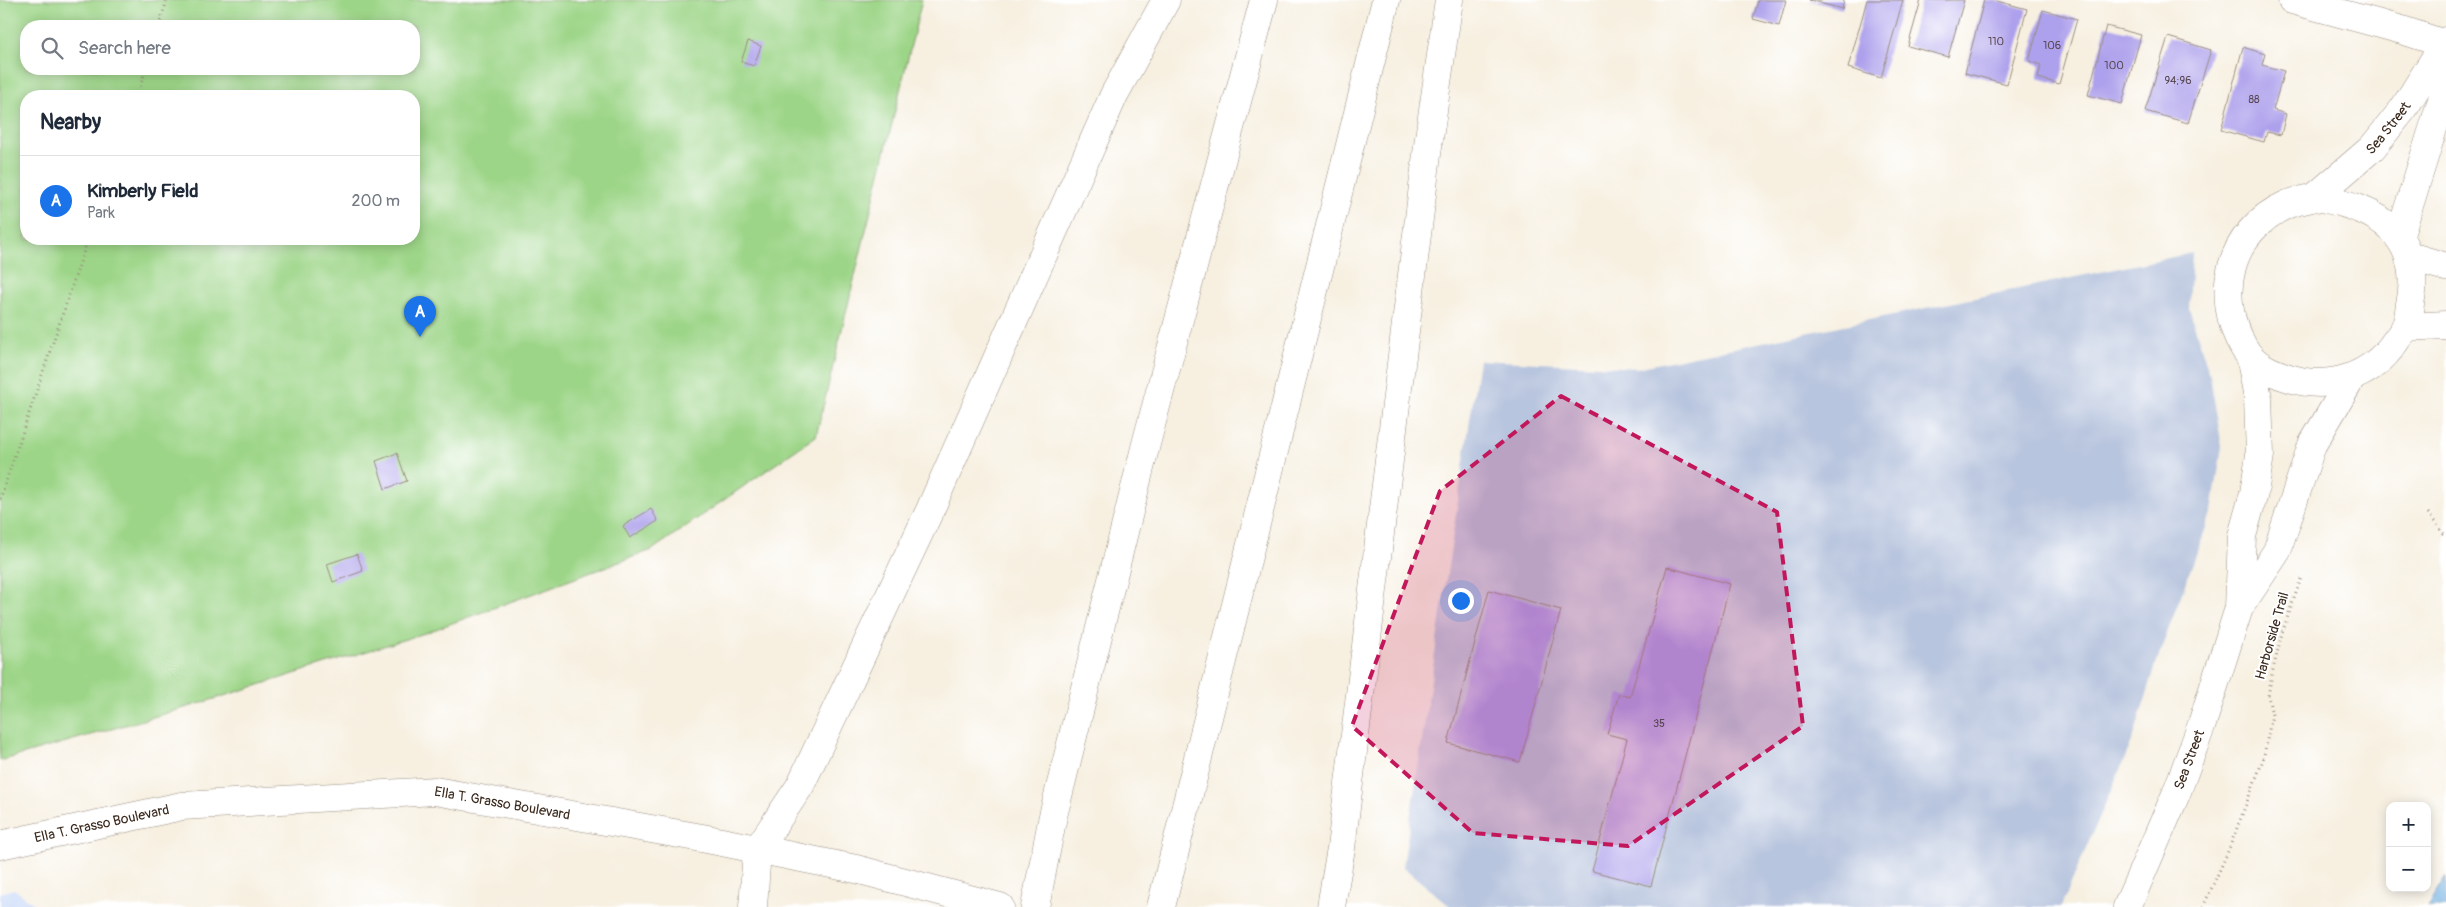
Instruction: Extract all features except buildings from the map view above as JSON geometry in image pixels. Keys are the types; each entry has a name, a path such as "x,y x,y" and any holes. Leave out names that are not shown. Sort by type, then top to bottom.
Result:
{"main road":[{"path":"753,907 757,850 800,786 930,510 1110,103 1166,0"},
{"path":"1035,907 1053,816 1146,444 1264,0"},
{"path":"1160,907 1386,0"},
{"path":"1331,907 1341,848 1428,148 1449,0"},
{"path":"2292,0 2445,42 2445,90 2404,247 2414,290 2405,327 2388,353 2370,369 2350,379 2320,383 2296,380 2277,374 2251,360 2236,335 2227,299 2232,261 2253,227 2286,204 2315,197 2341,201 2360,208 2377,218 2404,247 2446,267"},
{"name":"Sea Street","path":"2315,197 2372,148 2404,108 2445,42"},
{"path":"2405,327 2446,325"},
{"name":"Sea Street","path":"2127,907 2176,794 2201,727 2239,608 2242,536 2254,493 2260,455 2258,398 2251,360"},
{"name":"Sea Street","path":"2239,608 2277,550 2312,445 2350,379"},
{"name":"Ella T. Grasso Boulevard","path":"0,845 182,806 435,791 702,838 856,870 1000,907"}],"path":[{"path":"161,20 167,0"},
{"path":"138,90 144,75"},
{"path":"0,499 86,245"},
{"path":"2428,513 2446,537"},
{"name":"Harborside Trail","path":"2203,907 2227,854 2263,760 2272,716 2268,696 2272,674 2282,633 2304,568"}],"highlighted area":[{"path":"1561,396 1777,512 1803,726 1628,846 1473,833 1352,726 1440,491"}],"shaded area":[{"path":"2192,253 2189,308 2210,376 2222,447 2212,511 2159,655 2133,739 2061,907 1451,907 1403,867 1479,360 1637,368"},
{"path":"14,889 38,907 0,907 0,893"}],"green space":[{"path":"0,0 922,0 816,436 652,550 425,633 195,705 0,761"}],"water":[{"path":"2446,877 2446,907 2427,907"}],"place":[{"name":"Kimberly Field","path":"420,337"}]}
